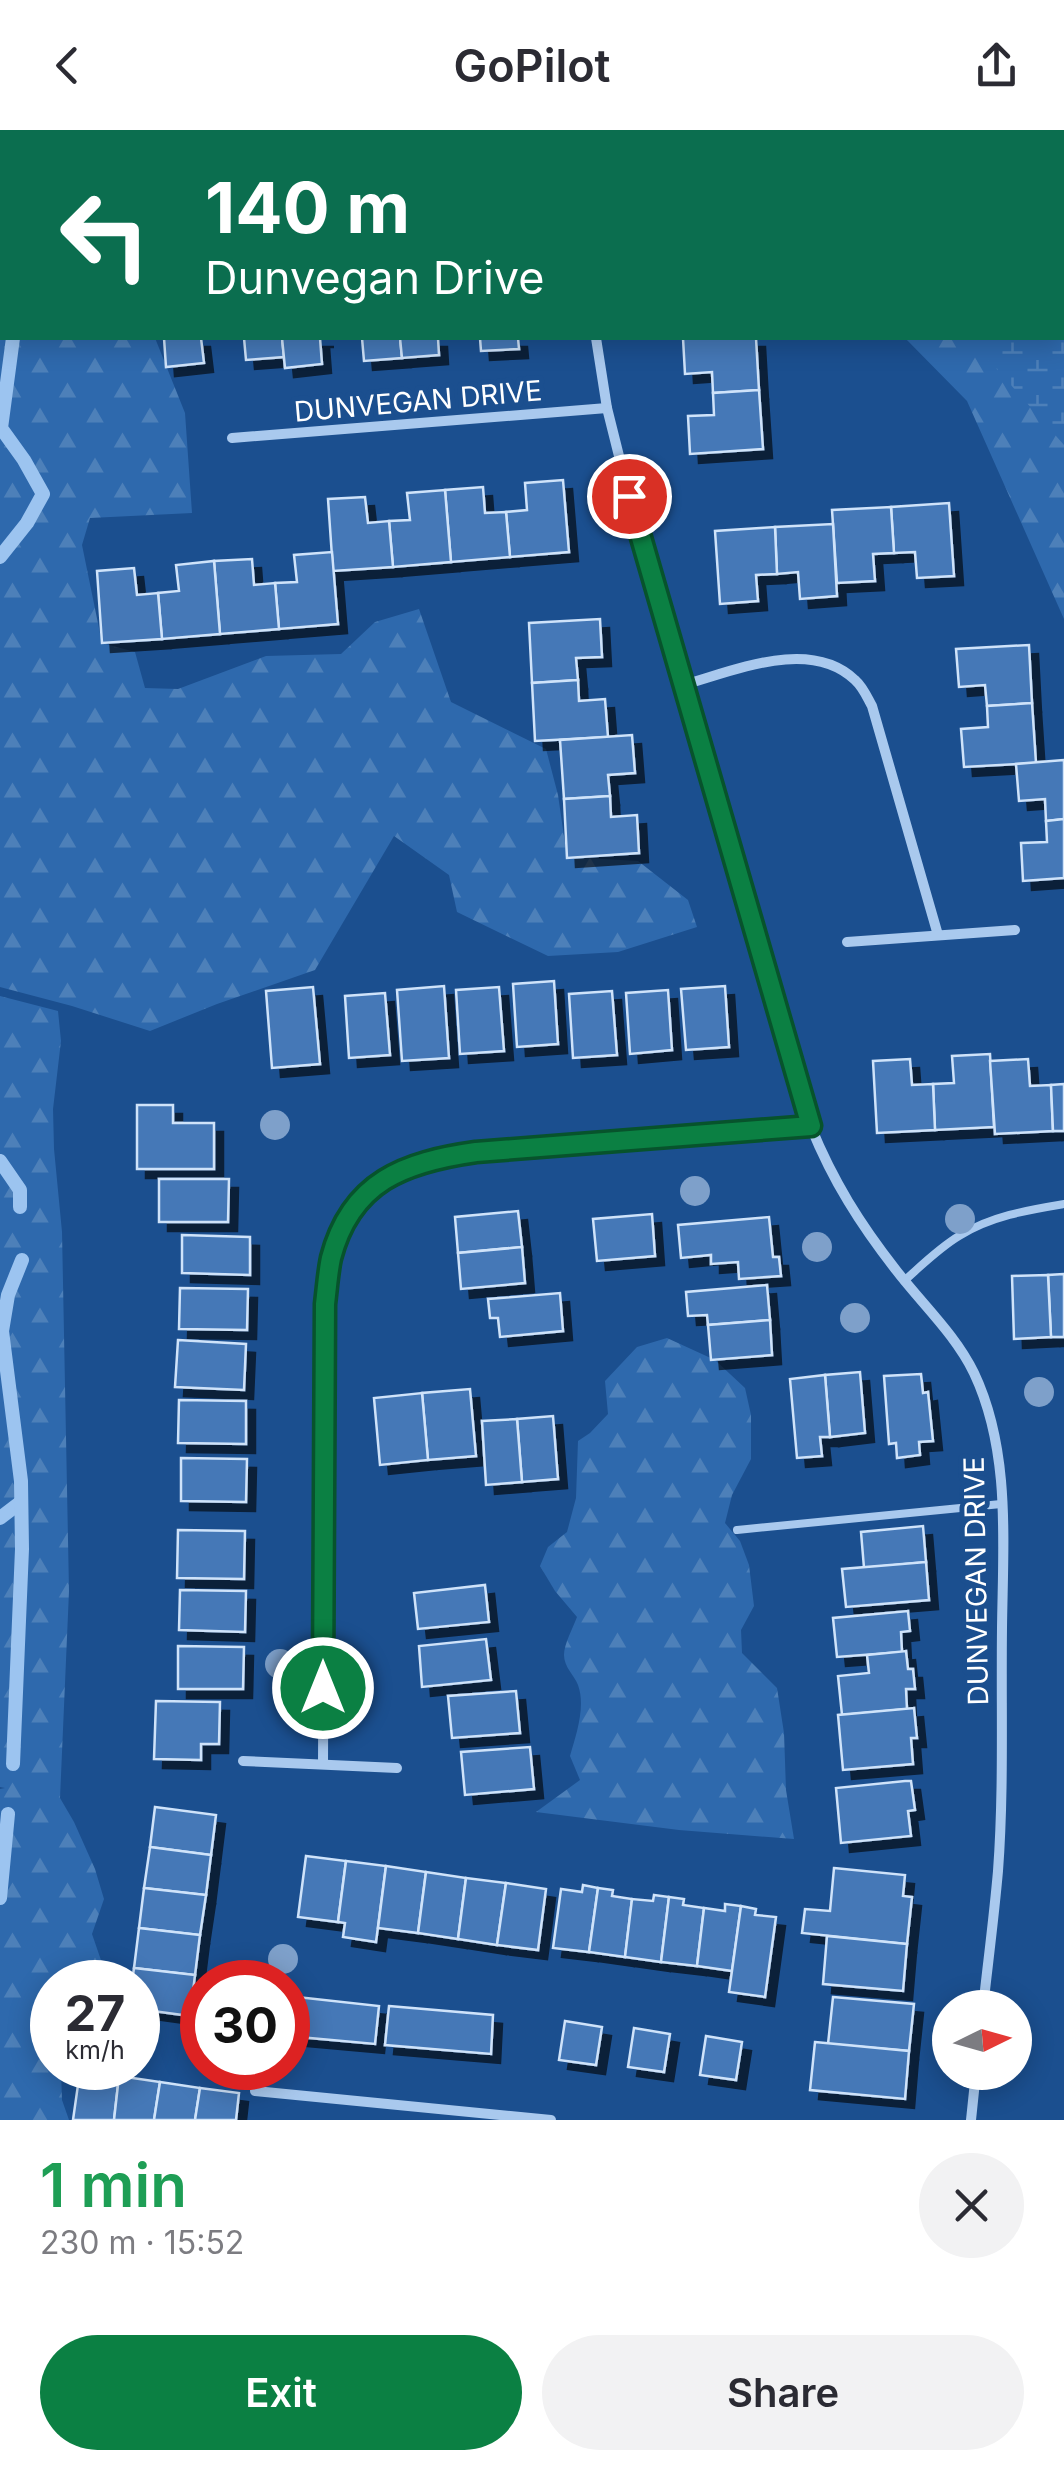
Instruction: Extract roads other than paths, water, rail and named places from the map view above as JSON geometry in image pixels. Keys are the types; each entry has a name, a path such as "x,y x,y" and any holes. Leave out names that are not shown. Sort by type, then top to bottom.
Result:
{"street":[{"name":"DUNVEGAN DRIVE","path":"596,340 607,408 629,496 811,1126 830,1172 854,1211 973,1371 996,1443 1001,1504 1000,1818 985,1990"},
{"name":"DUNVEGAN DRIVE","path":"232,438 607,408"},
{"path":"682,685 794,659 824,662 844,670 859,683 872,706 938,935"},
{"path":"847,942 1015,930"},
{"path":"323,1764 325,1304 331,1260 342,1225 368,1192 386,1177 412,1164 444,1156 811,1126"},
{"path":"243,1761 397,1768"},
{"path":"971,2120 974,2090"},
{"path":"255,2091 551,2120"}],"lane":[{"path":"904,1281 960,1236 990,1220 1064,1204"},
{"path":"737,1530 1001,1504"}],"waterway":[{"path":"0,557 27,523 43,494 1,428 13,340"},
{"path":"0,1161 20,1190 20,1207"},
{"path":"13,1764 21,1481 2,1331 8,1295 22,1260"},
{"path":"0,1518 21,1502"},
{"path":"0,1898 8,1814"}]}
